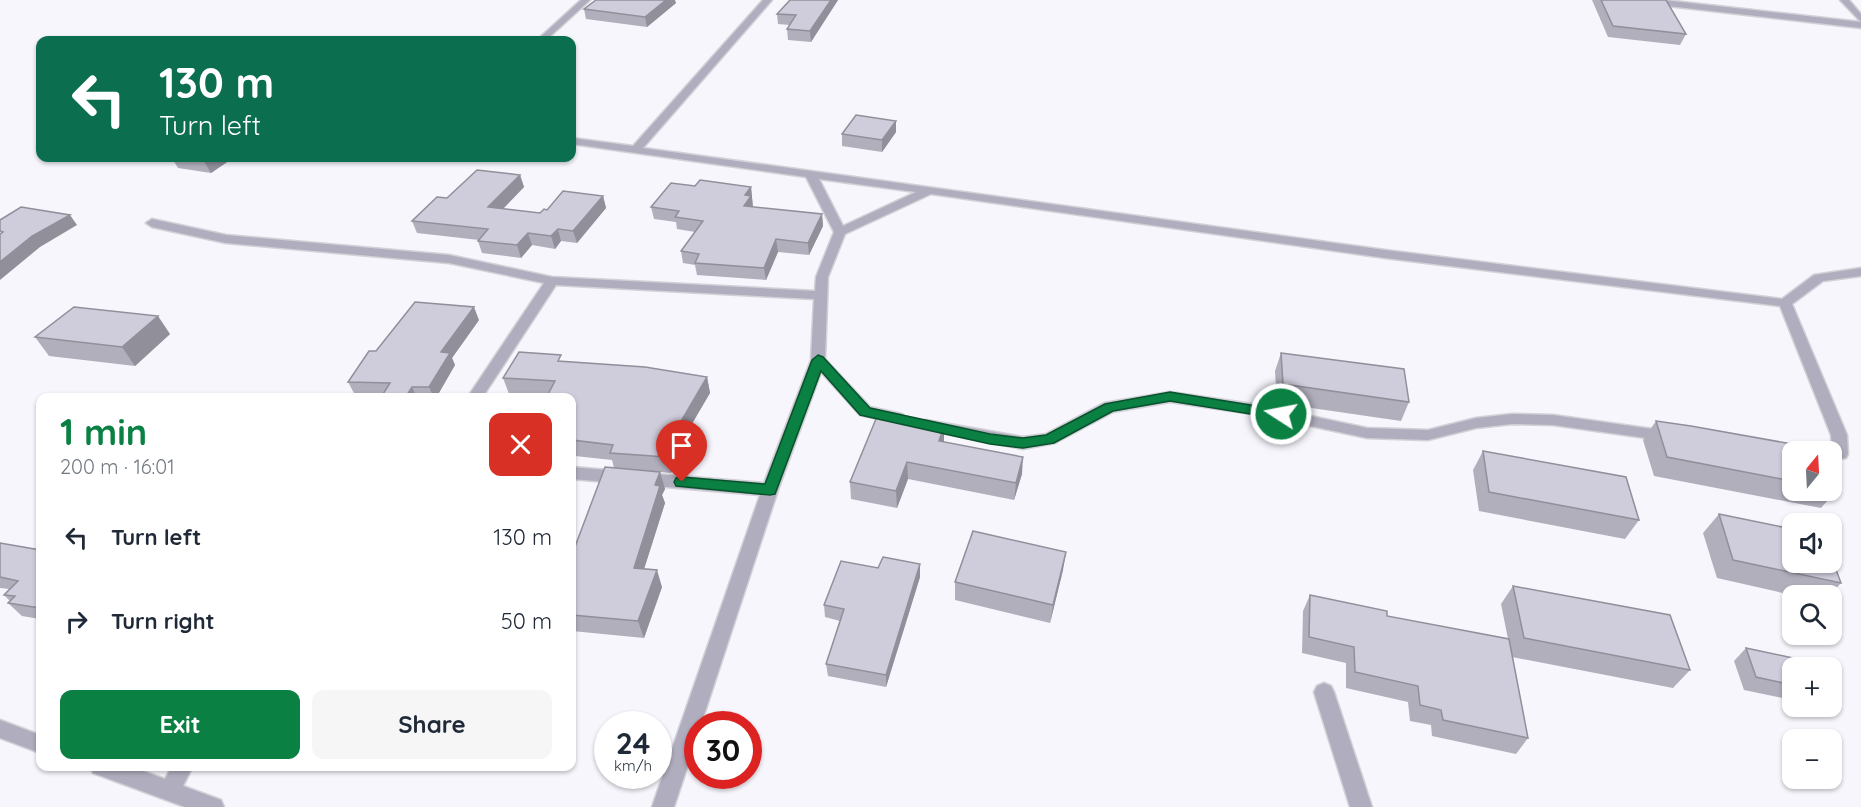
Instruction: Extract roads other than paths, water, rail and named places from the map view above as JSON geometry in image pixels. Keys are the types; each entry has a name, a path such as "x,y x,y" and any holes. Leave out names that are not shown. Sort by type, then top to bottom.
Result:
{"street":[{"path":"546,36 586,0"},
{"path":"636,149 768,0"},
{"path":"1641,0 1861,25"},
{"path":"1844,0 1861,19"},
{"path":"576,142 1385,254 1785,303 1819,278 1861,272"},
{"path":"810,173 840,232"},
{"path":"663,807 770,490 818,360 822,277 840,232 932,190"},
{"path":"152,223 226,238 449,260 552,281 822,295"},
{"path":"477,393 552,281"},
{"path":"1785,303 1828,403 1839,441"},
{"path":"818,360 865,411 990,439 1023,443 1049,439 1109,407 1170,397 1259,410 1367,433 1428,435 1476,423 1512,419 1553,420 1682,438"},
{"path":"576,473 770,490"},
{"path":"1324,692 1361,807"},
{"path":"0,729 36,742"},
{"path":"112,771 181,799 213,807"},
{"path":"181,799 183,771"}]}
